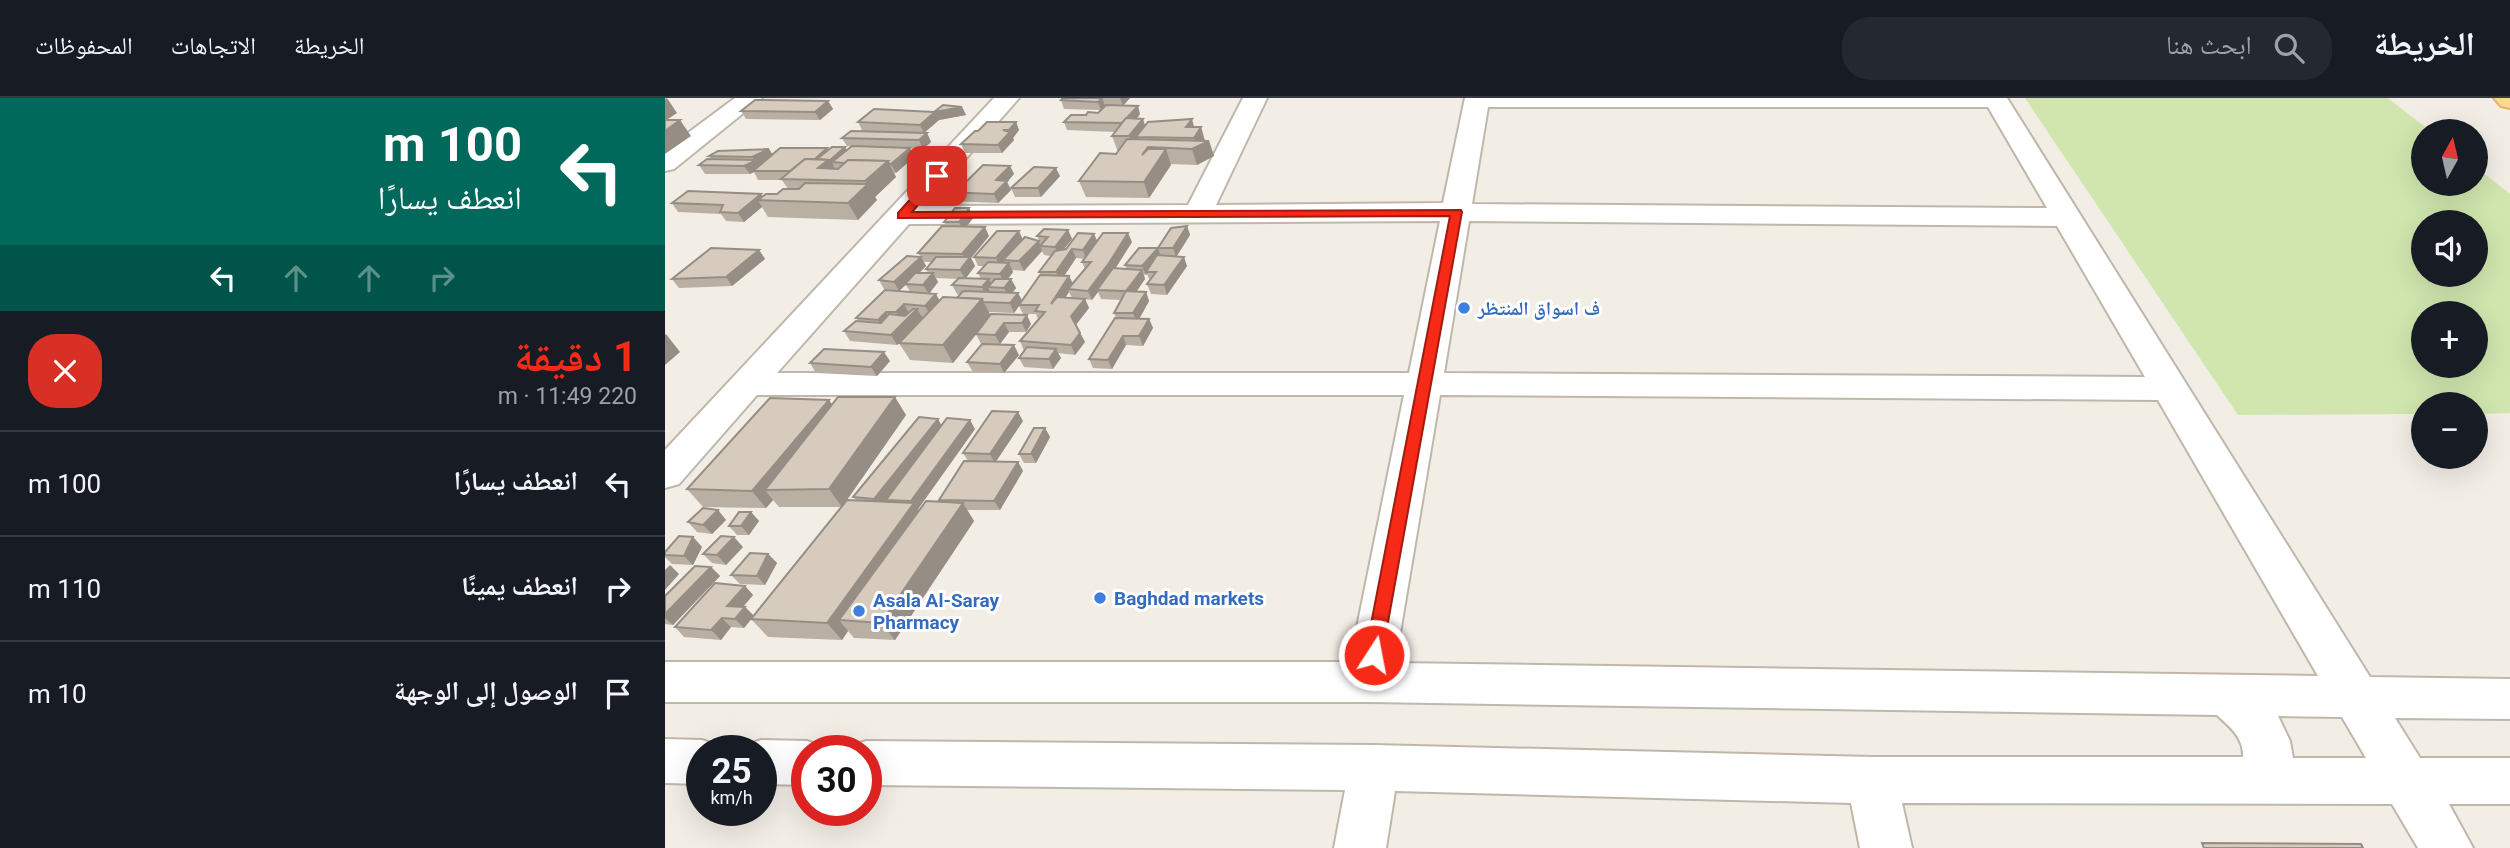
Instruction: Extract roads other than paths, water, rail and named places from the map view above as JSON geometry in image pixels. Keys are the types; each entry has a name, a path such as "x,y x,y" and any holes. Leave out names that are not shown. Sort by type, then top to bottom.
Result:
{"main road":[{"path":"2505,98 2510,101"}],"street":[{"path":"665,163 750,98"},
{"path":"665,474 1007,98"},
{"path":"1197,215 1255,98"},
{"path":"1370,682 1477,99 1995,99 2447,848"},
{"path":"902,215 1456,212 2066,217"},
{"path":"746,384 1425,384 2169,389"},
{"path":"665,682 1370,682 2510,699"},
{"path":"2227,695 2249,714 2264,737 2268,760 2258,780"},
{"path":"665,761 686,762"},
{"path":"882,763 1374,768 1872,780 2510,781"},
{"path":"1360,848 1374,768"},
{"path":"1872,780 1886,848"}],"place":[{"name":"ف اسواق المنتظر","path":"1464,308"},
{"name":"Baghdad markets","path":"1100,598"},
{"name":"Asala Al-Saray Pharmacy","path":"859,611"}]}
